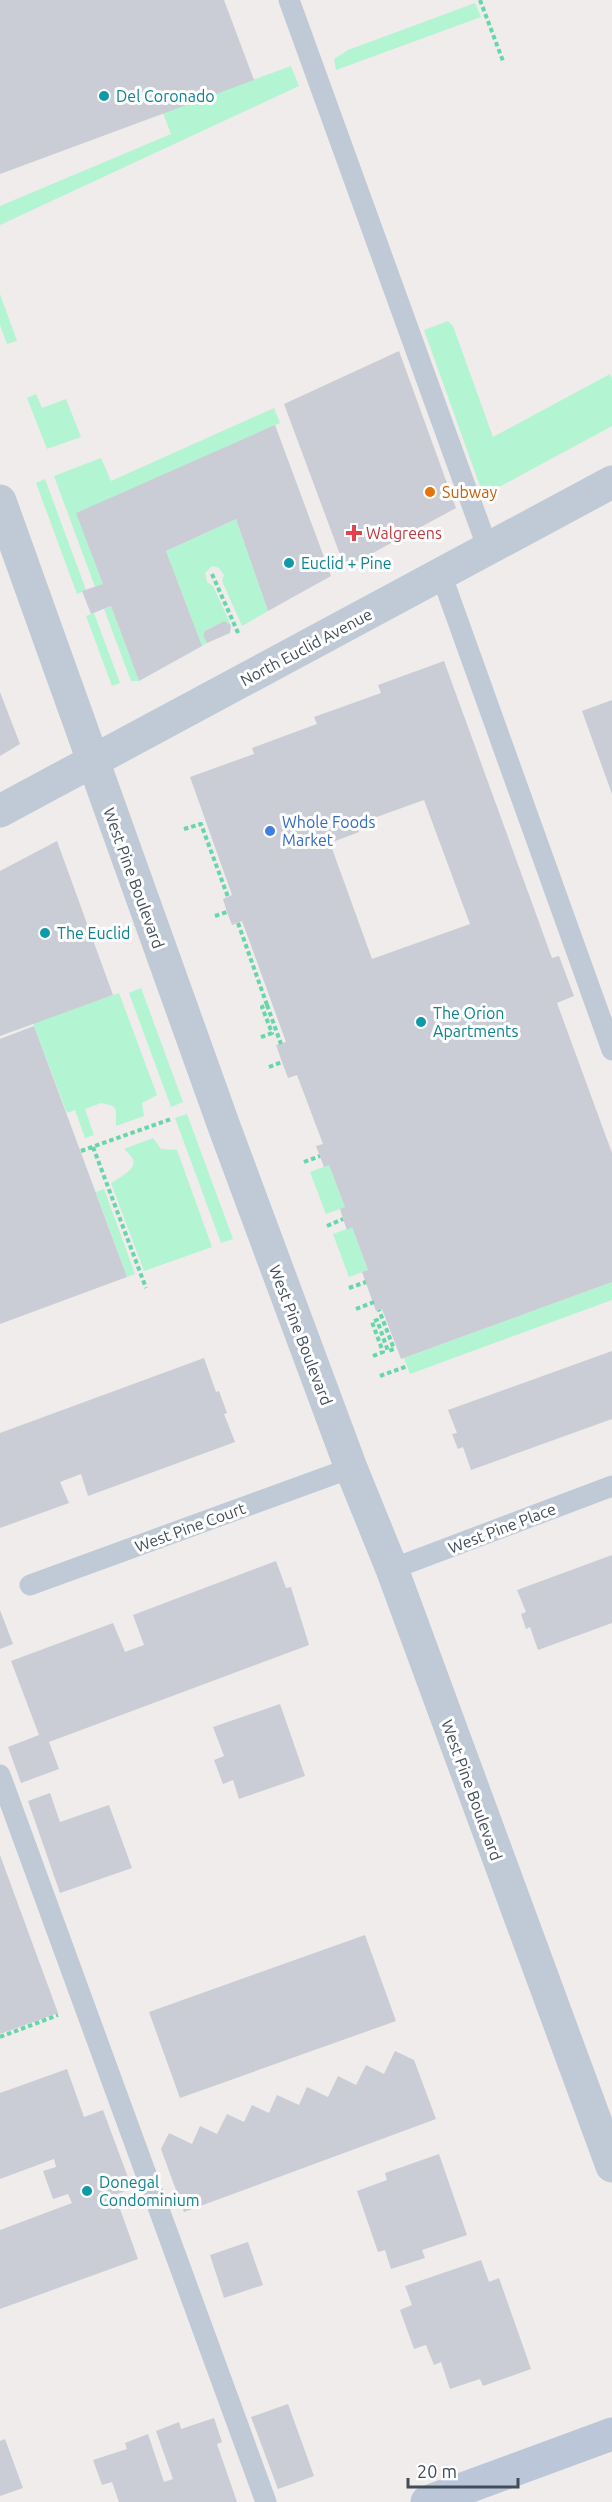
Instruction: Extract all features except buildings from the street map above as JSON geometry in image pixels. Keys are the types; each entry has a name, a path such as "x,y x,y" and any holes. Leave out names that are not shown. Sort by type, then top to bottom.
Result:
{"street":[{"name":"North Euclid Avenue","path":"0,812 612,482"},
{"name":"West Pine Boulevard","path":"0,501 225,1129 351,1468 392,1569 612,2166"},
{"path":"427,2502 612,2434"}],"lane":[{"path":"289,0 488,549"},
{"path":"441,574 612,1050"},
{"name":"West Pine Court","path":"30,1586 351,1468"},
{"name":"West Pine Place","path":"392,1569 612,1486"},
{"path":"0,1775 266,2502"}],"path":[{"path":"480,0 503,61"},
{"path":"212,574 239,635"},
{"path":"184,829 201,824 228,897"},
{"path":"215,916 227,912"},
{"path":"238,923 243,929 281,1044"},
{"path":"259,1038 272,1033 262,1007 267,1005"},
{"path":"269,1067 282,1062"},
{"path":"81,1151 171,1119"},
{"path":"93,1147 146,1288"},
{"path":"304,1162 320,1156"},
{"path":"327,1226 343,1220"},
{"path":"349,1288 366,1282"},
{"path":"356,1309 374,1302"},
{"path":"373,1356 383,1353 372,1322 377,1320 388,1351 394,1349 379,1310"},
{"path":"380,1376 408,1366"},
{"path":"0,2037 84,2006"}],"green space":[{"path":"475,3 481,17 336,70 334,59 348,50"},
{"path":"291,66 299,86 0,225 0,206 171,134 163,113"},
{"path":"0,294 17,341 7,344 0,325"},
{"path":"448,321 453,326 493,437 610,374 612,378 612,426 486,494 481,489 424,330"},
{"path":"36,394 42,408 66,399 81,437 47,449 27,398"},
{"path":"274,408 280,423 77,513 103,584 95,587 54,476 101,458 111,481"},
{"path":"45,479 86,590 77,594 36,483"},
{"path":"236,519 268,611 242,626 222,581 224,575 219,568 212,566 205,573 207,582 213,586 231,625 224,621 205,631 203,635 207,643 202,646 166,551"},
{"path":"111,606 139,681 131,681 104,609"},
{"path":"94,613 120,683 112,686 86,616"},
{"path":"141,988 183,1102 171,1107 129,993"},
{"path":"119,993 157,1095 142,1103 144,1116 116,1126 116,1110 113,1106 101,1103 85,1109 94,1135 85,1138 75,1110 67,1113 33,1023"},
{"path":"187,1114 233,1239 221,1243 175,1118"},
{"path":"153,1138 161,1149 177,1150 212,1247 144,1271 111,1183 128,1172 133,1164 130,1155 124,1149"},
{"path":"329,1165 345,1207 326,1214 310,1172"},
{"path":"104,1189 135,1274 127,1277 96,1192"},
{"path":"352,1227 368,1270 349,1277 333,1234"},
{"path":"612,1282 612,1300 410,1374 404,1358"}],"place":[{"name":"Del Coronado","path":"104,96"},
{"name":"Subway","path":"430,492"},
{"name":"Walgreens","path":"354,533"},
{"name":"Euclid + Pine","path":"289,563"},
{"name":"Whole Foods Market","path":"270,831"},
{"name":"The Euclid","path":"45,933"},
{"name":"The Orion Apartments","path":"421,1022"},
{"name":"Donegal Condominium","path":"87,2191"}]}
